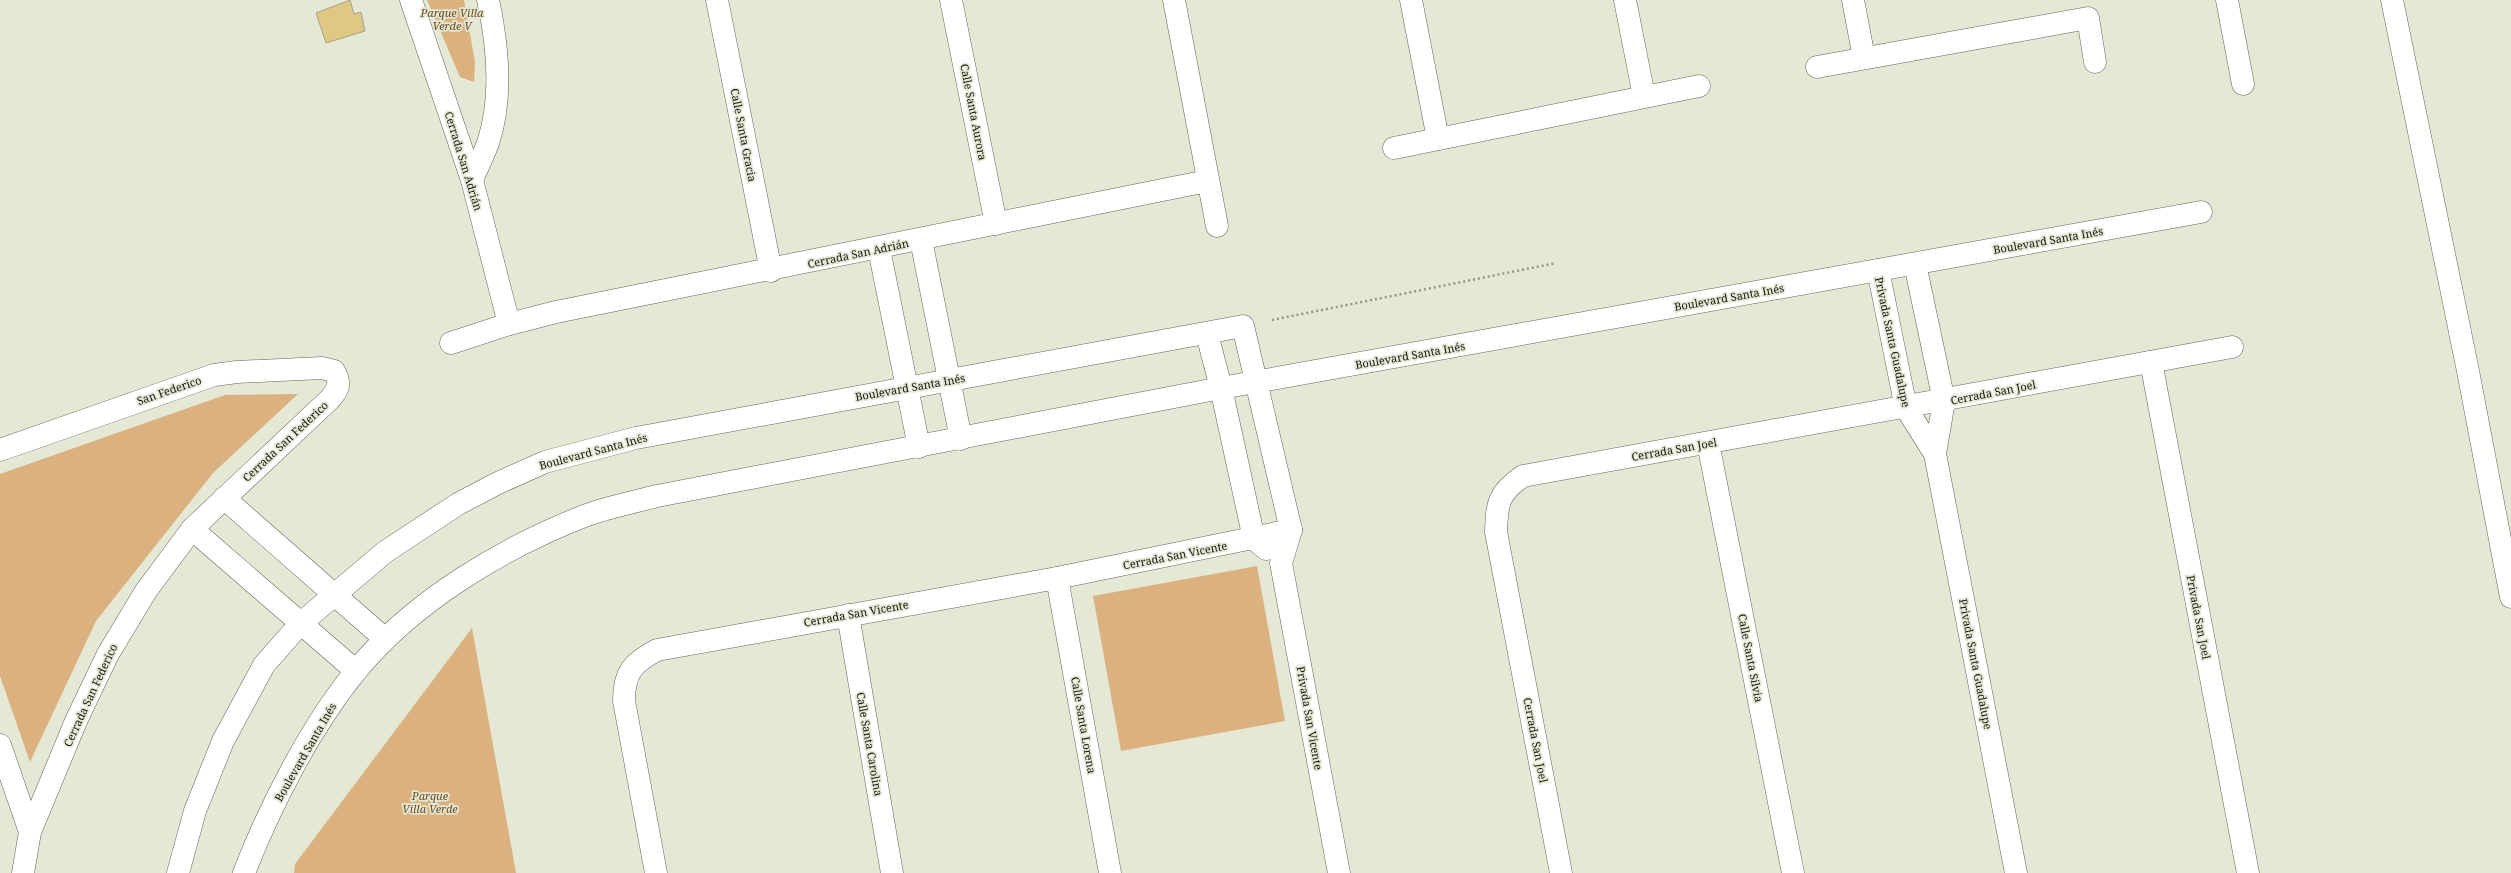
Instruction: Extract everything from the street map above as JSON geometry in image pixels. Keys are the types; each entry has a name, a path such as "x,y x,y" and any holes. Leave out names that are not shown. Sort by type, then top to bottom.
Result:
{"street":[{"name":"Cerrada San Adrián","path":"410,0 472,180 509,324"},
{"path":"472,180 488,142 496,104 497,70 488,0"},
{"name":"Calle Santa Gracia","path":"717,0 771,271"},
{"name":"Calle Santa Aurora","path":"951,0 996,224"},
{"path":"1174,0 1207,181 1217,226"},
{"path":"1411,0 1438,139"},
{"path":"1625,0 1644,96"},
{"path":"1853,0 1864,58"},
{"path":"2227,0 2243,84"},
{"path":"2392,0 2468,371 2511,597"},
{"path":"1817,67 2086,9 2095,62"},
{"path":"1394,148 1699,86"},
{"name":"Cerrada San Adrián","path":"451,343 509,324 556,312 771,271 1207,181"},
{"name":"Boulevard Santa Inés","path":"244,873 262,828 322,717 356,671 385,639 417,610 496,559 588,515 657,496 1222,388 2201,212"},
{"path":"921,240 961,439"},
{"path":"879,248 918,447"},
{"name":"Privada Santa Guadalupe","path":"1915,264 1944,401 1934,454"},
{"name":"Privada Santa Guadalupe","path":"1878,270 1906,408 1934,454 2016,873"},
{"path":"1243,326 1256,382"},
{"name":"Boulevard Santa Inés","path":"178,873 195,811 223,741 264,665 300,624 385,552 458,504 498,483 545,462 636,438 949,379 1207,334 1243,326"},
{"path":"1207,334 1222,388 1254,539 1282,563"},
{"name":"Cerrada San Joel","path":"1561,873 1496,532 1497,504 1508,486 1523,476 1906,408 2232,347"},
{"name":"Privada San Joel","path":"2150,362 2248,873"},
{"name":"San Federico","path":"0,450 214,375 237,372 322,368 334,371 339,380"},
{"name":"Cerrada San Federico","path":"23,873 30,832 76,721 108,654 146,591 192,529 330,399 338,389 339,380"},
{"name":"Privada San Vicente","path":"1256,382 1291,530 1282,563 1339,873"},
{"name":"Calle Santa Silvia","path":"1708,443 1793,873"},
{"path":"224,498 385,639"},
{"path":"192,529 356,671"},
{"name":"Cerrada San Vicente","path":"656,873 624,701 624,683 631,669 643,658 657,650 848,614 1057,578 1254,539 1291,530"},
{"name":"Calle Santa Lorena","path":"1057,578 1110,873"},
{"name":"Calle Santa Carolina","path":"848,614 892,873"},
{"path":"0,745 30,832"}],"path":[{"path":"1243,326 1556,263"}],"green space":[{"name":"Parque Villa Verde V","path":"427,0 464,0 475,62 474,82 460,77"},
{"path":"298,394 213,473 96,621 30,762 0,676 0,474 225,395"},
{"path":"1257,566 1285,721 1121,751 1093,596"},
{"name":"Parque Villa Verde","path":"472,628 516,873 294,873 295,864"}],"building":[{"path":"350,0 354,14 361,12 365,31 326,43 316,13"}]}
